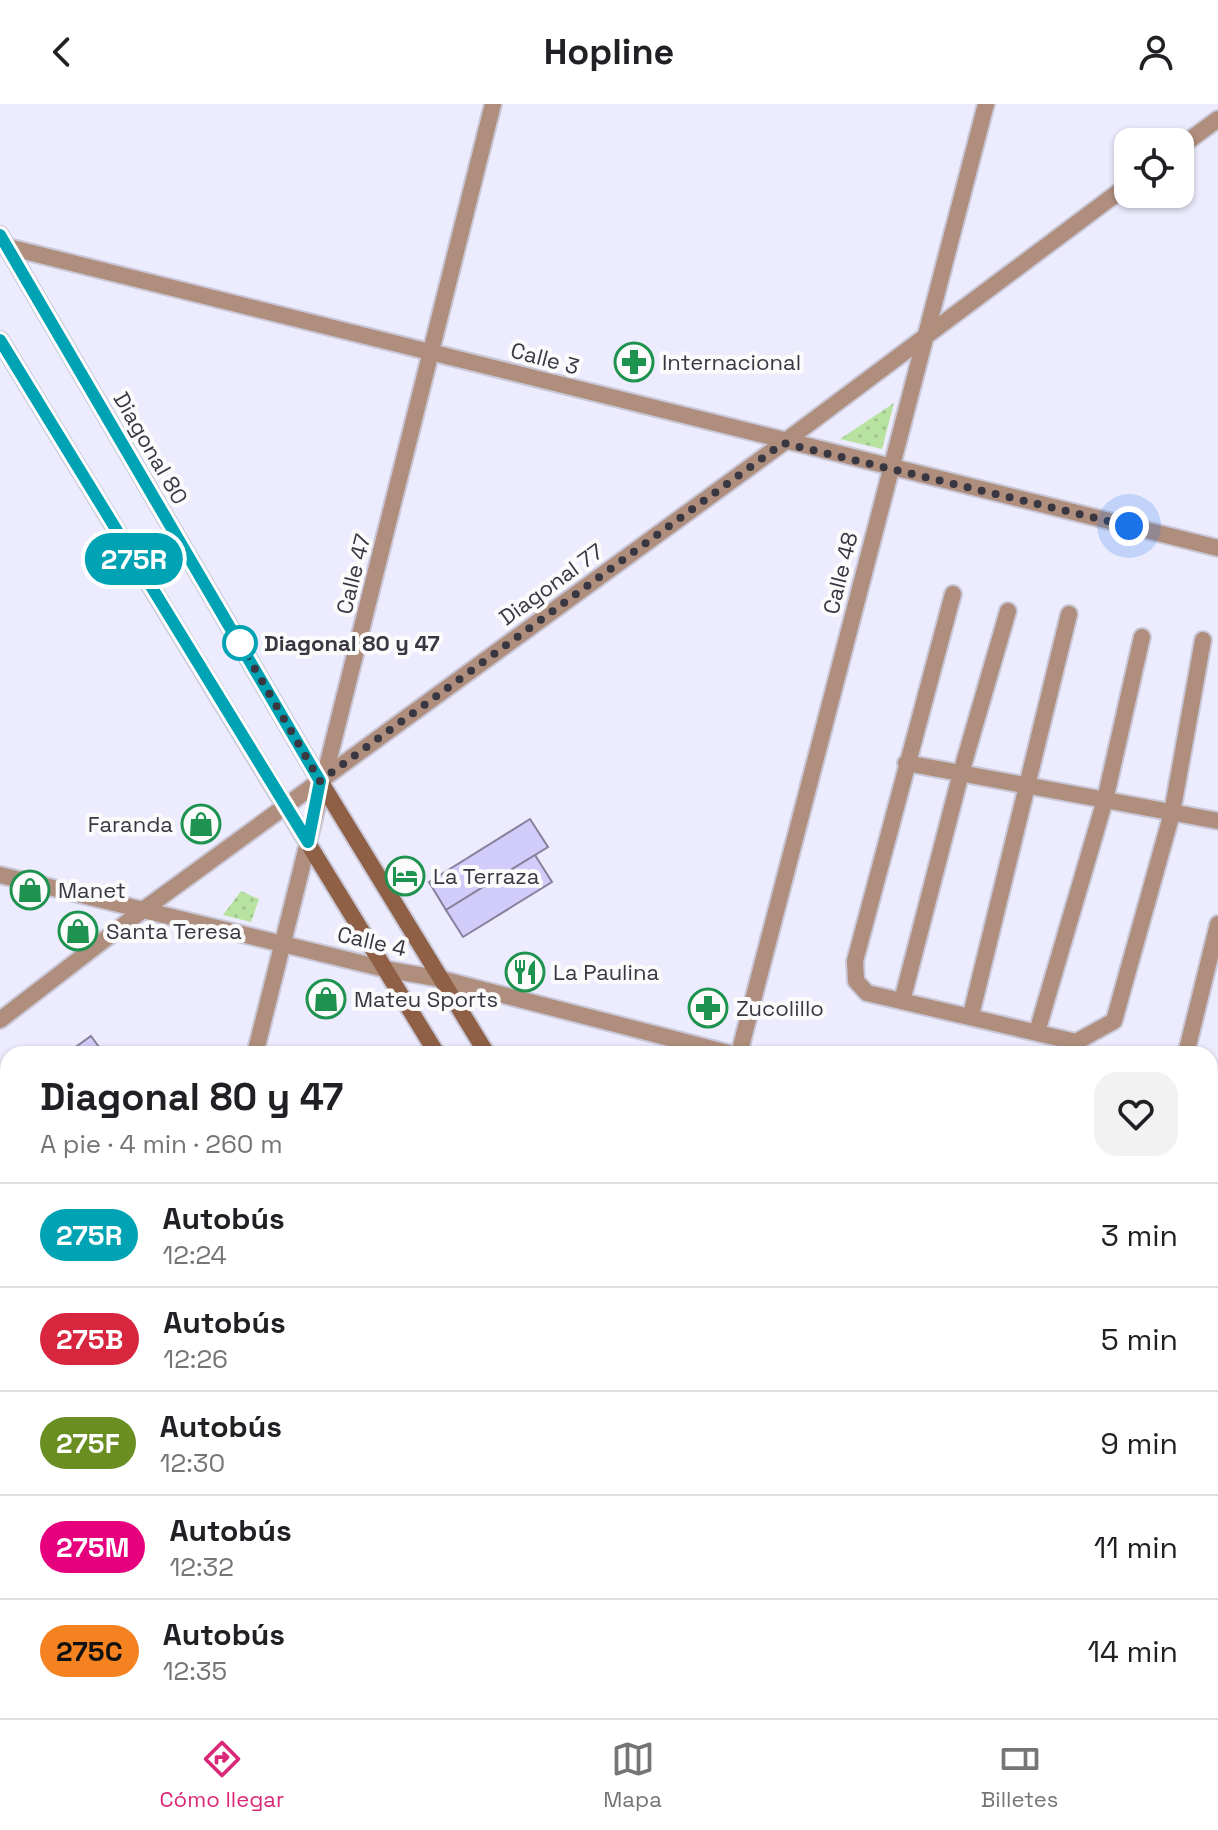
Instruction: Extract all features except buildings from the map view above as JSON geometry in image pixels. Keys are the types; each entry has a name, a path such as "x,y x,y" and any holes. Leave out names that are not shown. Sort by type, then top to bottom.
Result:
{"main road":[{"name":"Diagonal 80","path":"2,242 320,781 482,1046"},
{"path":"0,340 432,1046"}],"street":[{"name":"Calle 47","path":"257,1046 308,842 320,781 493,104"},
{"name":"Calle 48","path":"741,1046 891,466 930,330 986,104"},
{"path":"1194,137 1218,119"},
{"name":"Diagonal 77","path":"0,1020 143,910 783,443 1114,195"},
{"name":"Calle 3","path":"2,242 783,443 891,466 1218,548"},
{"path":"953,594 855,961 856,981 867,993 1076,1042 1114,1021 1172,813 1203,640"},
{"path":"902,1001 961,773 1008,611"},
{"path":"971,1015 1069,614"},
{"path":"1037,1032 1105,800 1142,637"},
{"path":"906,763 1218,821"},
{"name":"Calle 4","path":"0,875 385,969 441,979 701,1046"},
{"path":"1188,1046 1218,924"}],"green space":[{"path":"894,403 882,449 840,439"},
{"path":"241,891 259,899 251,922 223,915"}],"bus line":[{"name":"275R","path":"0,235 320,781 308,842 0,340"}],"place":[{"name":"Internacional","path":"634,362"},
{"name":"Diagonal 80 y 47","path":"240,643"},
{"name":"Faranda","path":"201,824"},
{"name":"La Terraza","path":"405,876"},
{"name":"Manet","path":"30,890"},
{"name":"Santa Teresa","path":"78,931"},
{"name":"La Paulina","path":"525,972"},
{"name":"Mateu Sports","path":"326,999"},
{"name":"Zucolillo","path":"708,1008"}],"route":[{"path":"240,643 233,631 320,781 783,443 891,466 1129,526"}]}
